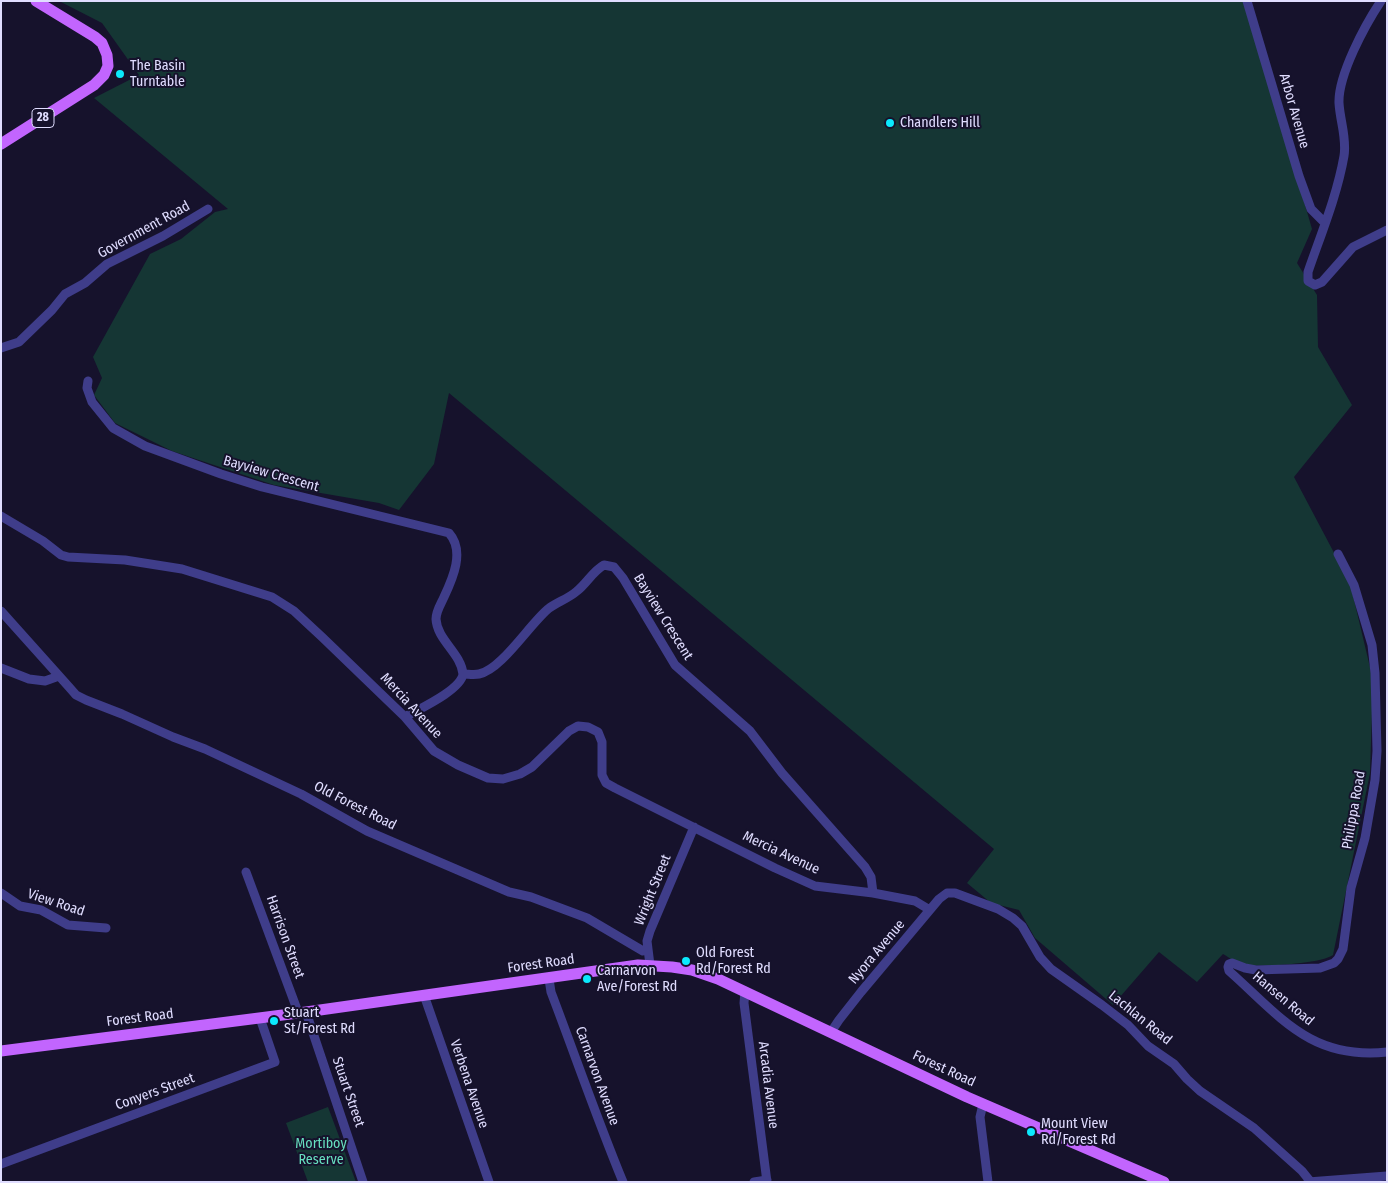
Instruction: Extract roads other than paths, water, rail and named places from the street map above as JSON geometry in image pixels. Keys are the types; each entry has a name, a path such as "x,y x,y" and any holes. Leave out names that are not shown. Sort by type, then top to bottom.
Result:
{"main road":[{"name":"28","path":"1,144 94,85 102,78 108,66 107,55 100,40 36,1"},
{"name":"Forest Road","path":"1,1051 260,1018 644,965 692,970 745,991 983,1104 1164,1182"}],"street":[{"name":"Arbor Avenue","path":"1247,1 1299,176 1311,209 1325,223"},
{"path":"1381,1 1360,34 1340,92 1339,103 1344,154 1337,189 1307,275 1308,281 1315,285 1325,279 1353,247 1387,230"},
{"name":"Government Road","path":"1,348 18,342 52,310 65,294 85,283 108,264 208,210"},
{"name":"Bayview Crescent","path":"88,381 87,388 92,402 113,428 145,446 262,487 449,533 456,540 458,549 456,565 436,619 440,632 460,664 463,674 478,674 490,669 507,655 519,639 548,609 576,593 597,569 604,564 614,568 623,578 675,666 750,731 782,773 865,867 872,880 873,893"},
{"name":"Mercia Avenue","path":"1,516 43,541 61,555 126,560 182,569 272,597 294,611 405,717 434,751 458,765 488,778 504,779 532,767 568,731 578,726 588,727 598,732 602,742 602,775 606,782 815,886 873,893 915,901 930,910"},
{"name":"Philippa Road","path":"1228,966 1232,963 1245,968 1262,970 1324,967 1334,963 1343,949 1353,881 1367,830 1375,780 1377,751 1375,672 1372,645 1354,585 1338,554"},
{"path":"1,612 59,676 45,681 29,679 1,668"},
{"path":"405,717 445,694 463,678 463,674"},
{"name":"Old Forest Road","path":"59,676 76,695 86,700 280,783 368,831 509,892 531,897 587,918 643,951"},
{"name":"Wright Street","path":"644,965 647,941 668,886 694,827"},
{"name":"Harrison Street","path":"246,872 302,1012"},
{"name":"View Road","path":"1,893 20,906 41,910 68,925 106,928"},
{"name":"Nyora Avenue","path":"832,1032 861,992 941,897 947,893"},
{"name":"Lachlan Road","path":"947,893 955,893 998,909 1013,918 1022,926 1040,957 1051,970 1102,1004 1128,1025 1148,1046 1174,1064 1200,1091 1254,1128 1302,1171 1309,1182"},
{"path":"644,965 643,951 647,941"},
{"name":"Hansen Road","path":"1228,966 1229,970 1287,1024 1303,1036 1344,1051 1366,1054 1387,1052"},
{"name":"Carnarvon Avenue","path":"548,978 551,992 595,1114 622,1182"},
{"name":"Arcadia Avenue","path":"745,991 744,1003 767,1181"},
{"name":"Verbena Avenue","path":"424,995 489,1182"},
{"name":"Stuart Street","path":"302,1012 363,1182"},
{"name":"Conyers Street","path":"1,1164 275,1062 260,1018"},
{"path":"983,1104 980,1117 988,1182"},
{"path":"1309,1182 1387,1176"},
{"path":"754,1182 767,1181"}],"place":[{"name":"The Basin Turntable","path":"120,74"},
{"name":"Chandlers Hill","path":"890,123"},
{"name":"Old Forest Rd/Forest Rd","path":"686,961"},
{"name":"Carnarvon Ave/Forest Rd","path":"587,979"},
{"name":"Stuart St/Forest Rd","path":"274,1021"},
{"name":"Mount View Rd/Forest Rd","path":"1031,1132"}],"park label":[{"name":"Mortiboy Reserve","path":"321,1152"}]}
